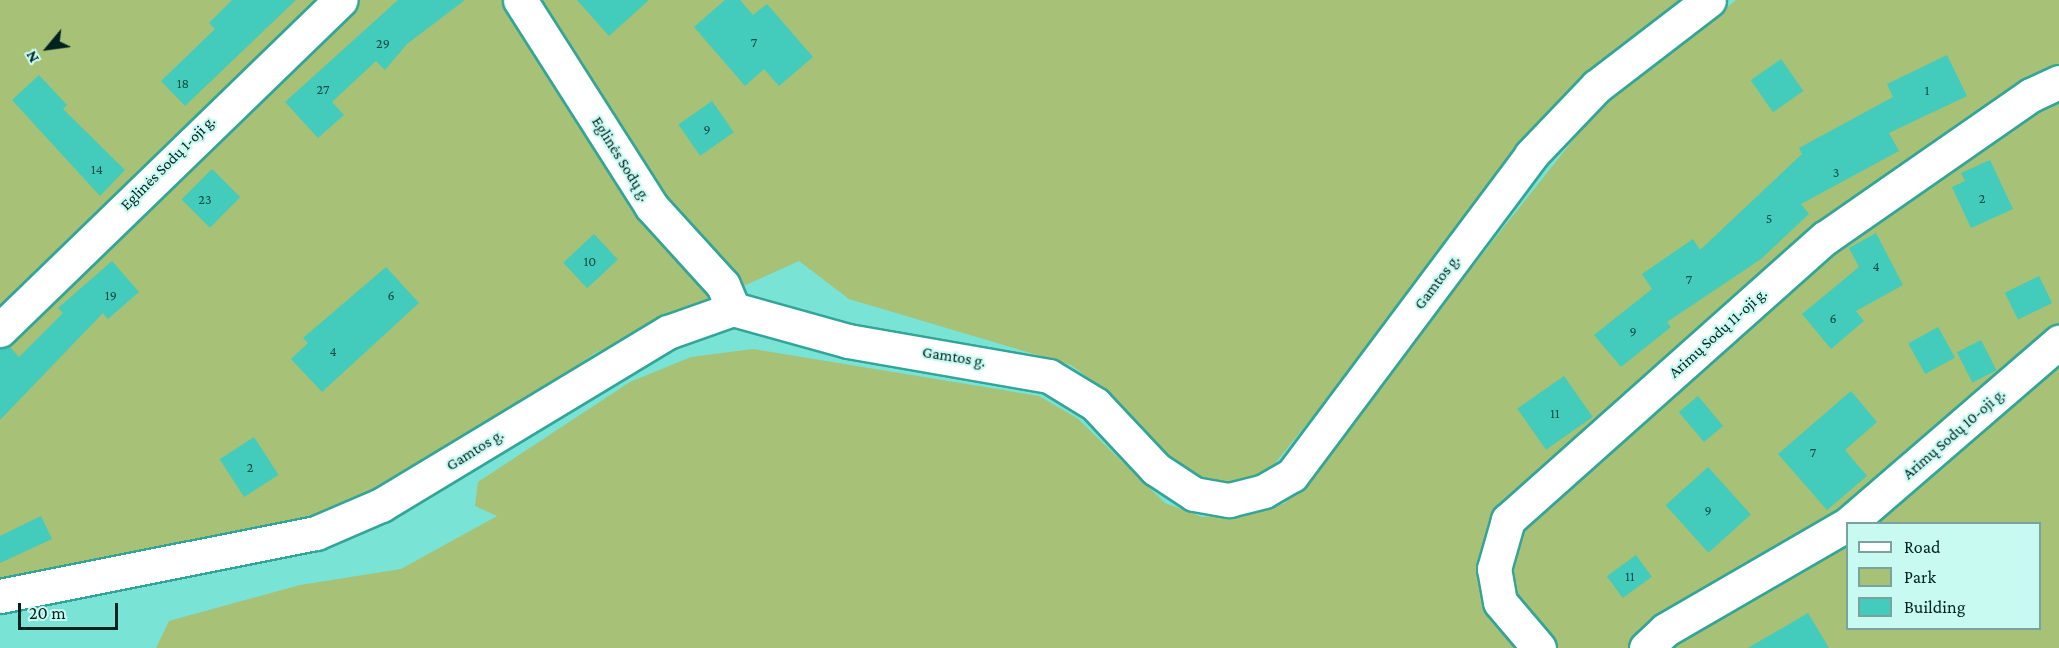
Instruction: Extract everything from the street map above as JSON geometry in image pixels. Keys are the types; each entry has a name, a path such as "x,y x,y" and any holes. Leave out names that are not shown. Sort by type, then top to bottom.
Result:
{"street":[{"name":"Eglinės Sodų 1-oji g.","path":"0,330 340,0"},
{"name":"Eglinės Sodų g.","path":"520,0 651,206 723,285 733,309"},
{"name":"Gamtos g.","path":"0,596 316,532 381,506 668,332 733,309 848,341 1048,376 1095,404 1156,469 1194,494 1229,500 1264,491 1292,475 1531,155 1597,86 1709,0"},
{"name":"Arimų Sodų 11-oji g.","path":"1539,648 1500,602 1494,569 1508,520 1825,238 2031,95 2059,82"},
{"name":"Arimų Sodų 10-oji g.","path":"1850,522 2059,342"},
{"name":"Arimų Sodų 10-oji g.","path":"1646,648 1665,630 1846,525"}],"green space":[{"path":"0,0 1686,0 1583,79 1273,466 1251,478 1222,485 1191,477 1163,459 1110,394 1071,365 849,299 799,261 595,353 404,484 328,517 0,580"},
{"path":"1736,0 2059,0 2059,648 156,648 169,621 300,585 401,569 497,516 475,506 478,482 630,382 691,357 753,349 1039,396 1077,418 1165,503 1202,517 1250,514 1285,503 1312,479 1349,422 1593,115"}],"building":[{"path":"232,0 296,0 185,106 161,81 215,29 209,23"},
{"path":"398,0 465,0 407,44 385,70 376,61 332,102 344,115 318,138 285,102"},
{"path":"577,0 649,0 609,36"},
{"path":"725,0 740,0 753,15 767,4 813,57 779,86 764,69 745,86 694,27"},
{"path":"1947,55 1967,96 1889,133 1899,151 1801,204 1809,214 1761,259 1667,322 1671,327 1621,367 1594,335 1652,289 1642,274 1693,239 1700,250 1802,154 1799,148 1893,97 1887,84"},
{"path":"1781,59 1803,91 1773,112 1751,80"},
{"path":"39,75 67,105 63,109 125,170 100,196 12,100"},
{"path":"712,101 734,132 700,156 678,125"},
{"path":"1990,160 2013,209 1971,228 1952,187 1965,181 1961,173"},
{"path":"212,169 240,197 210,228 182,199"},
{"path":"1876,233 1903,285 1856,311 1864,321 1831,349 1802,314 1859,267 1849,248"},
{"path":"594,234 618,260 587,288 563,263"},
{"path":"112,261 139,292 108,319 103,313 0,420 0,348 9,346 19,357 63,313 58,308"},
{"path":"386,267 419,303 322,392 291,359 308,343 303,338"},
{"path":"2039,276 2052,303 2018,320 2005,293"},
{"path":"1938,327 1955,358 1925,374 1908,343"},
{"path":"1981,340 1996,370 1972,383 1957,352"},
{"path":"1564,376 1593,417 1546,450 1517,409"},
{"path":"1851,391 1877,422 1845,450 1867,476 1827,510 1778,454"},
{"path":"1698,396 1723,426 1704,442 1679,412"},
{"path":"254,437 279,475 244,497 220,459"},
{"path":"1708,467 1751,515 1708,553 1666,505"},
{"path":"41,516 52,539 0,563 0,536"},
{"path":"1636,555 1652,577 1623,598 1607,576"},
{"path":"1808,613 1829,648 1748,648"}]}
